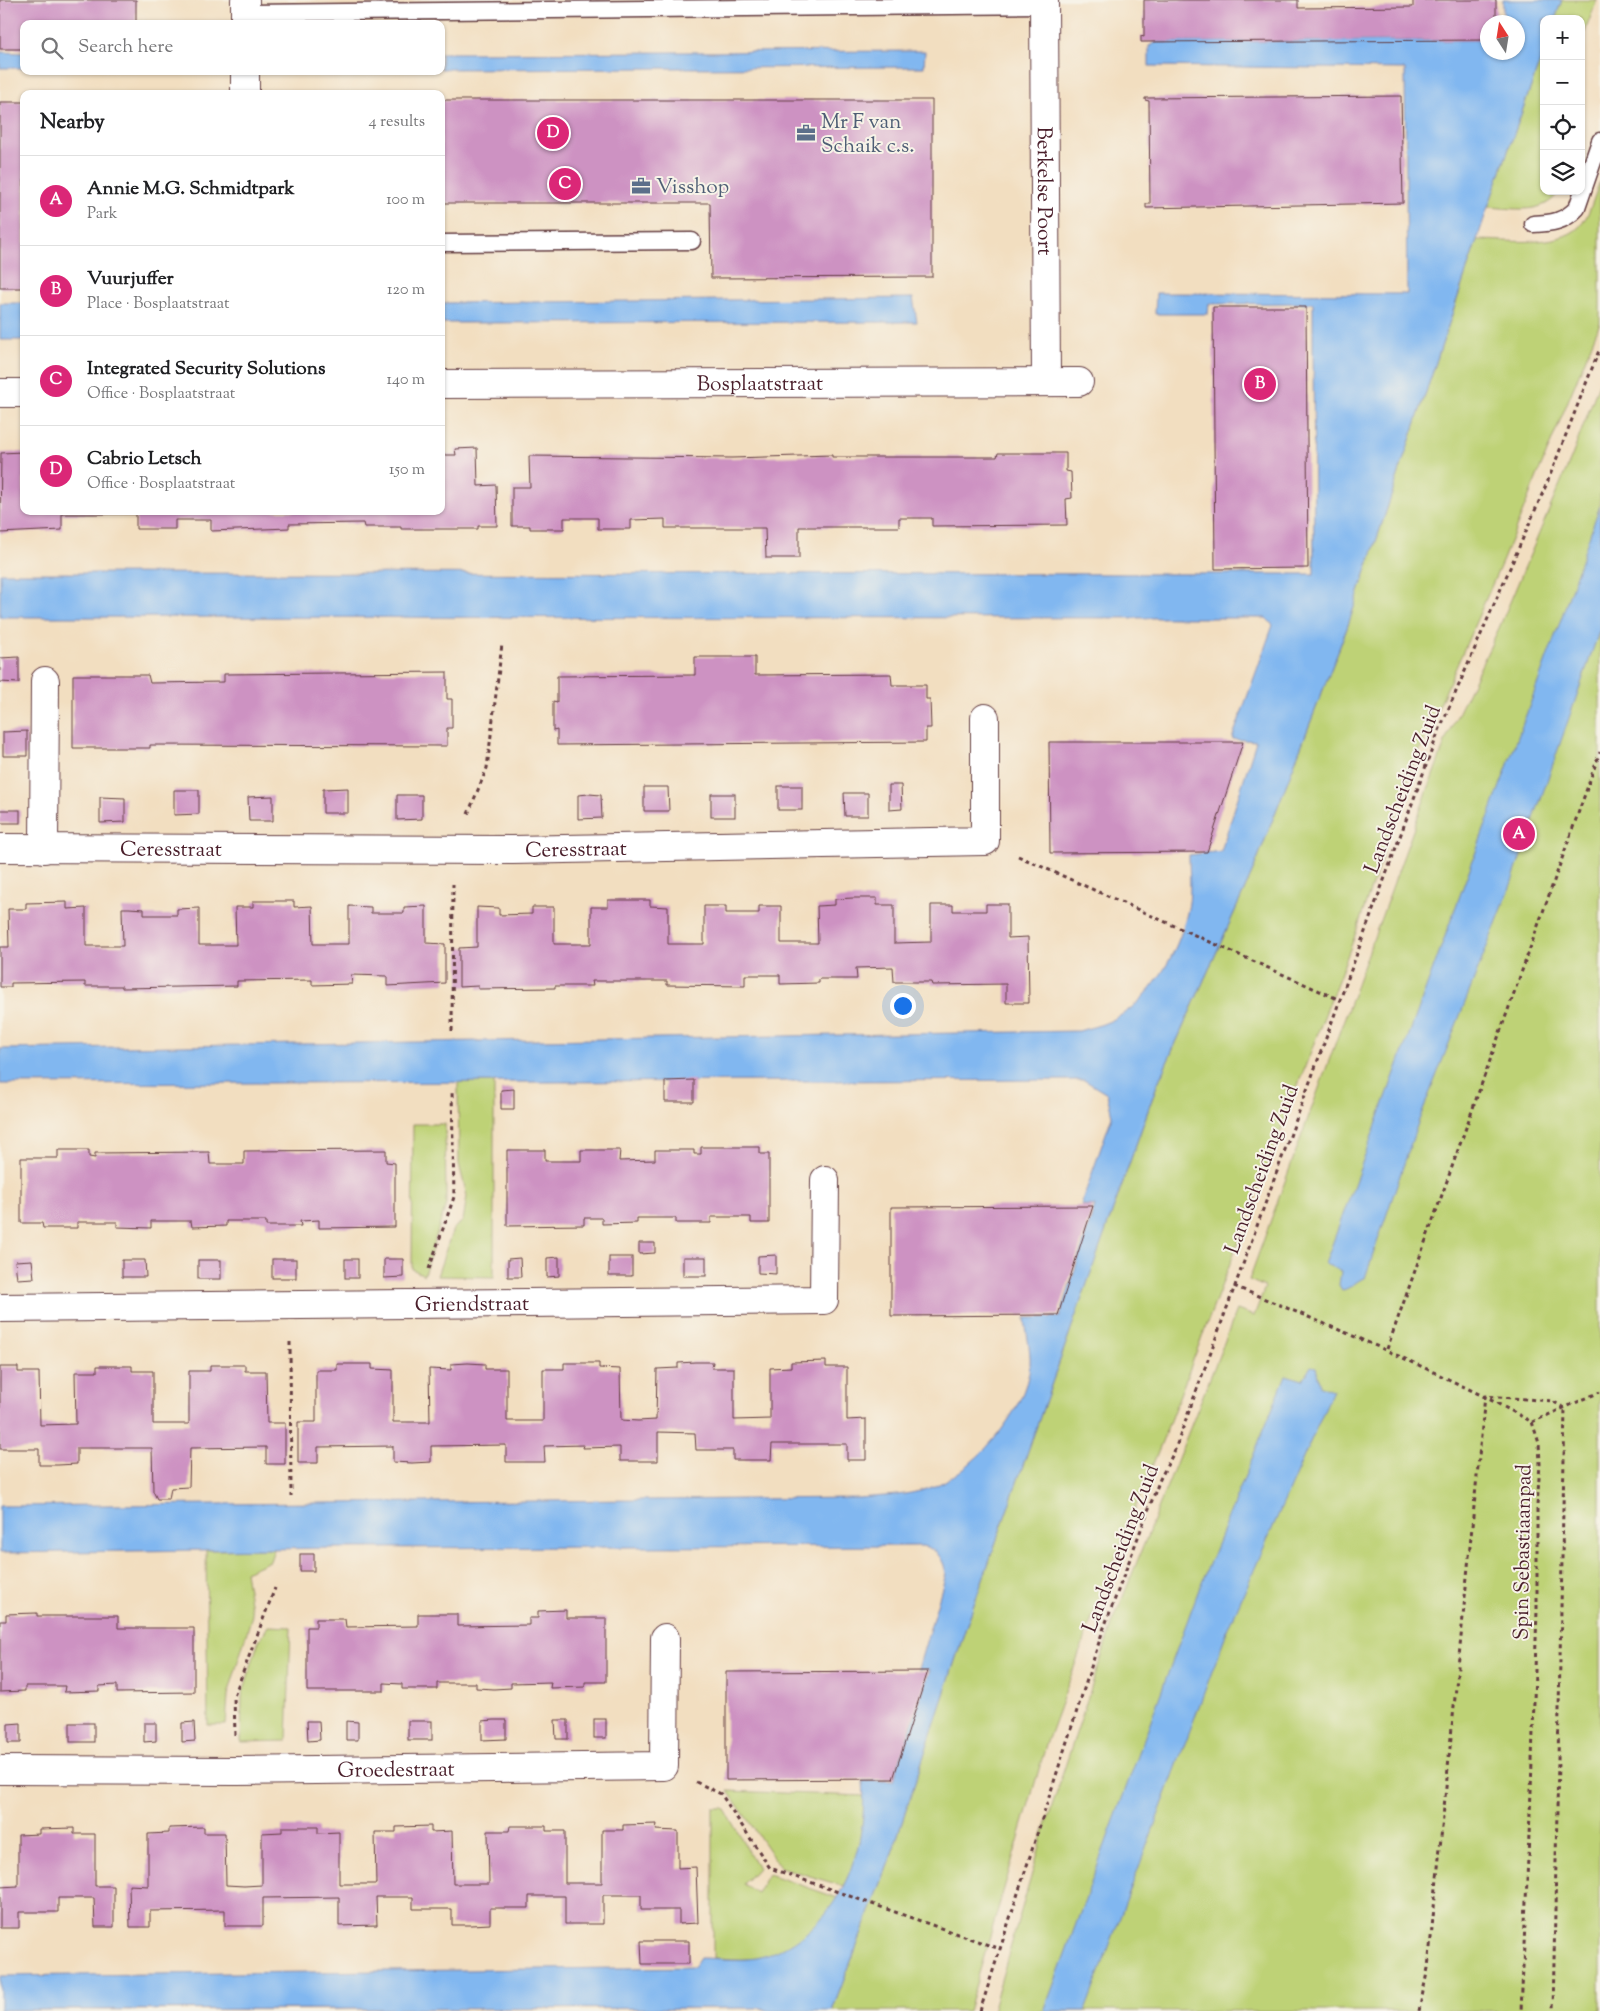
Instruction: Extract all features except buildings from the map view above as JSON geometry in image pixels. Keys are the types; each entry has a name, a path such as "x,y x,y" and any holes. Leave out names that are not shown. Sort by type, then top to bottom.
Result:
{"street":[{"name":"Berkelse Poort","path":"1044,3 1046,382"},
{"path":"245,75 245,90"},
{"name":"Bosplaatstraat","path":"445,384 1079,382"},
{"path":"0,393 20,393"},
{"path":"44,849 46,681"},
{"path":"985,718 985,841"},
{"name":"Ceresstraat","path":"0,848 513,850 985,841"},
{"name":"Griendstraat","path":"0,1308 290,1307 824,1300 825,1180"},
{"path":"664,1766 665,1638"},
{"name":"Groedestraat","path":"0,1770 236,1771 664,1766"}],"lane":[{"path":"245,12 524,5 1044,3"},
{"path":"1533,224 1557,222 1569,216 1577,208 1600,141"},
{"path":"445,243 692,241"}],"path":[{"name":"Landscheiding Zuid","path":"980,2011 1102,1633 1160,1479 1174,1452 1438,733 1547,483 1600,348"},
{"path":"1387,1349 1600,752"},
{"path":"985,841 1340,1000"},
{"path":"416,1305 454,1197 452,1090"},
{"path":"1234,1286 1387,1349 1485,1396 1532,1422 1600,1392"},
{"path":"290,1307 291,1496"},
{"path":"1485,1396 1552,1401 1565,1408"},
{"path":"1420,2011 1428,1968 1485,1396"},
{"path":"1553,2011 1565,1408"},
{"name":"Spin Sebastiaanpad","path":"1521,2011 1531,1792 1536,1610 1536,1506 1540,1464 1539,1442 1532,1422"},
{"path":"236,1771 234,1696 275,1588"},
{"path":"664,1766 721,1794 770,1868 1000,1949"}],"green space":[{"path":"1562,0 1597,0 1585,32 1585,15 1556,15"},
{"path":"1540,61 1540,195 1556,195 1545,204 1527,209 1488,207"},
{"path":"1600,181 1600,323 1502,562 1413,766 1353,941 1163,1439 1101,1593 1047,1742 968,2011 832,2011 889,1862 966,1627 1157,1085 1252,873 1347,628 1477,240 1530,241 1558,238 1570,234 1579,227 1586,217"},
{"path":"1600,381 1600,2011 992,2011 1049,1815 1113,1622 1237,1310 1254,1316 1265,1287 1249,1280 1447,737 1499,628 1572,456"},
{"path":"458,1082 494,1082 494,1277 437,1276 453,1229 463,1221 467,1196 459,1164"},
{"path":"413,1124 445,1124 446,1204 424,1275 412,1269"},
{"path":"274,1549 270,1561 245,1572 252,1615 228,1695 226,1725 208,1725 206,1550"},
{"path":"268,1626 291,1627 287,1741 241,1742 242,1696 258,1643"},
{"path":"728,1791 864,1796 860,1842 853,1865 843,1886 780,1867"},
{"path":"713,1808 724,1808 758,1868 743,1884 757,1893 768,1874 838,1898 821,1919 801,1938 778,1952 752,1959 713,1958"}],"water":[{"path":"1503,0 1562,0 1556,15 1540,15 1540,61 1488,207 1347,628 1252,873 1157,1085 966,1627 889,1862 832,2011 769,2011 761,2008 0,2010 0,1976 694,1967 700,1958 741,1959 764,1956 789,1945 811,1929 829,1909 843,1886 854,1862 863,1808 863,1781 893,1781 930,1670 918,1669 946,1574 944,1564 939,1555 932,1549 922,1546 334,1548 0,1553 0,1506 858,1498 902,1494 927,1489 944,1482 978,1456 1008,1421 1019,1402 1027,1383 1030,1364 1025,1318 1060,1317 1095,1206 1081,1205 1112,1116 1107,1094 1084,1080 0,1084 0,1049 1079,1031 1101,1025 1123,1014 1136,1004 1149,991 1169,961 1183,929 1189,906 1189,855 1221,851 1256,741 1232,739 1273,625 1266,618 0,617 0,573 1314,574 1313,303 1209,304 1208,314 1155,314 1156,293 1407,294 1405,69 1149,66 1149,46 1157,42 1480,40 1480,60 1525,60 1525,15 1503,15"},
{"path":"925,51 924,67 445,69 445,53"},
{"path":"0,52 20,53 20,68 0,68"},
{"path":"913,298 917,322 445,323 445,303"},
{"path":"0,303 20,303 20,340 0,340"},
{"path":"1600,505 1600,629 1508,893 1419,1120 1365,1278 1342,1290 1339,1285 1341,1271 1325,1264 1559,625"},
{"path":"1311,1366 1316,1367 1320,1386 1333,1390 1226,1634 1085,2011 1044,2011 1199,1589 1286,1375 1303,1380"}],"place":[{"name":"Cabrio Letsch","path":"553,133"},
{"name":"Mr F van Schaik c.s.","path":"806,133"},
{"name":"Integrated Security Solutions","path":"565,184"},
{"name":"Visshop","path":"641,186"},
{"name":"Vuurjuffer","path":"1260,384"},
{"name":"Annie M.G. Schmidtpark","path":"1519,834"}]}
